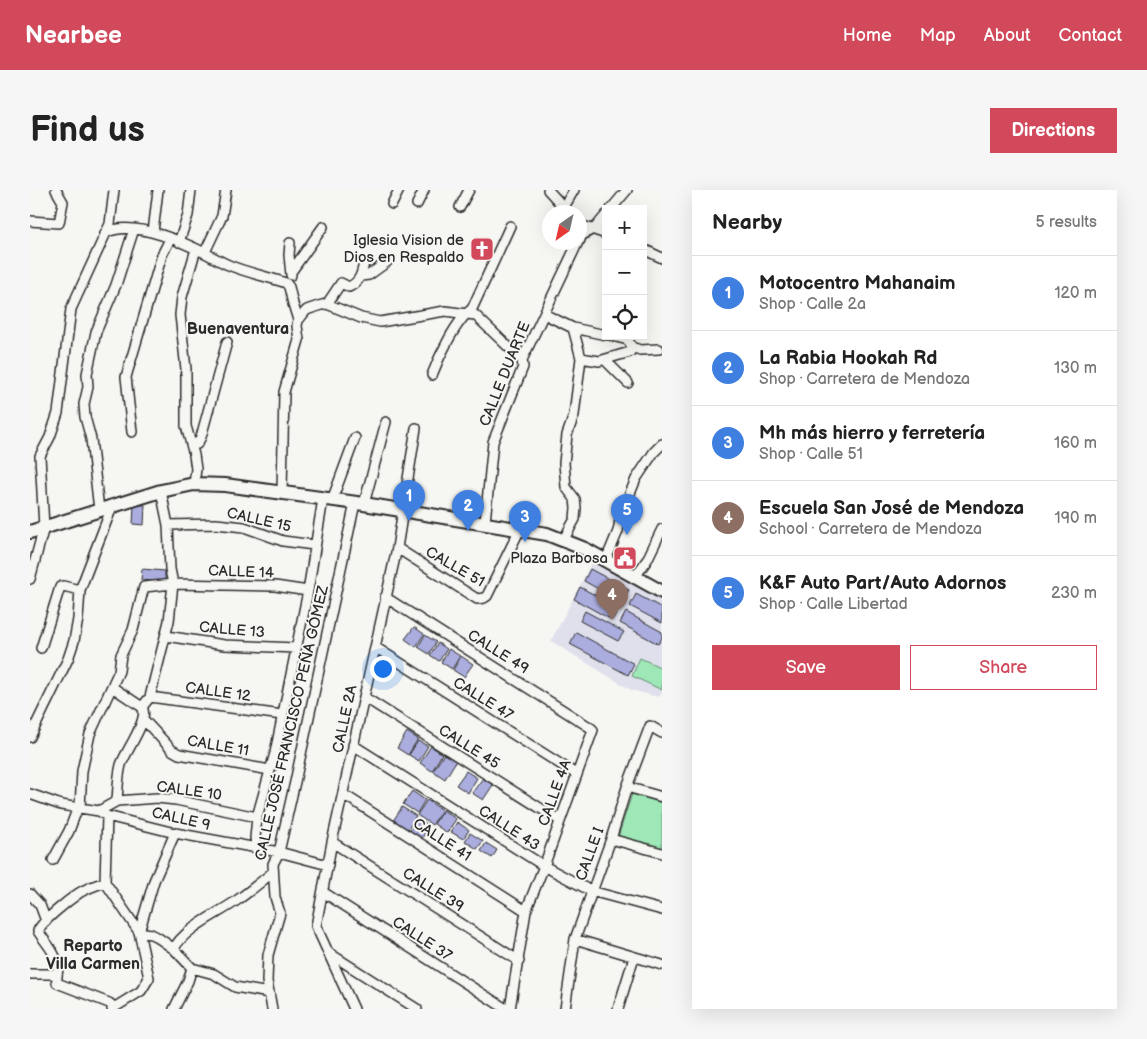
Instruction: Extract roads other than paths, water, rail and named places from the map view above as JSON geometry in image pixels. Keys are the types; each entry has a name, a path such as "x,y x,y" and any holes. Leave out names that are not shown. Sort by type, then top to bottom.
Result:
{"street":[{"path":"30,221 59,223 63,202 56,190"},
{"path":"30,579 44,528 40,456 50,437 58,413 71,309 110,224 114,190"},
{"path":"153,232 158,190"},
{"path":"132,432 126,377 162,255 175,241 188,214 191,190"},
{"path":"194,484 196,469 192,445 186,426 186,369 180,315 182,297 201,251 222,216 226,190"},
{"path":"392,204 399,190"},
{"path":"417,204 424,190"},
{"path":"460,207 469,190"},
{"path":"548,190 562,205"},
{"path":"568,205 574,190"},
{"path":"614,205 627,190"},
{"name":"CALLE DUARTE","path":"587,232 596,227 602,220"},
{"path":"432,375 439,357 465,314 472,309 510,226"},
{"path":"282,492 284,392 299,340 298,320 286,285 291,272 323,227"},
{"path":"105,233 114,228 153,232 201,251 229,265 286,285"},
{"path":"587,228 602,233"},
{"path":"99,510 91,439 85,417 84,404 88,387 87,374 96,332 116,286 134,229"},
{"path":"290,243 291,272"},
{"name":"CALLE DUARTE","path":"485,522 493,442 523,367 522,360 575,250"},
{"path":"645,250 662,258"},
{"path":"361,276 369,276 387,262"},
{"path":"327,304 341,283 349,286 354,285 361,276 364,263"},
{"path":"298,320 307,310 318,308 322,304 327,304 361,318 380,322 445,311 475,315 522,360"},
{"path":"544,314 573,328 602,334"},
{"path":"564,539 575,519 576,508 574,499 566,487 564,463 567,435 574,415 581,358 573,328"},
{"path":"628,340 632,347 640,350 659,349"},
{"path":"192,445 197,444 201,437 227,342"},
{"path":"581,358 605,360 626,354 630,352 632,347"},
{"path":"605,360 628,384"},
{"name":"CALLE JOSÉ FRANCISCO PEÑA GÓMEZ","path":"272,1009 267,981 268,955 280,913 275,897 273,864 279,852 359,503 386,422"},
{"name":"CALLE 2A","path":"354,1009 316,926 332,842 397,548 416,428"},
{"path":"260,850 255,838 257,817 270,770 308,591 314,545 327,499 355,438"},
{"path":"606,560 618,532 622,515 636,479 654,452 662,444"},
{"path":"30,532 161,491 194,484 225,485 485,522 547,534 564,539 661,590"},
{"path":"142,706 150,697 166,636 173,584 170,569 168,525 161,491"},
{"path":"30,738 68,659 78,619 80,590 112,507"},
{"name":"CALLE 15","path":"168,525 216,524 244,527 282,541 314,545"},
{"name":"CALLE 51","path":"397,548 477,599 481,599 486,596 520,528"},
{"path":"635,577 647,560 662,529"},
{"name":"CALLE 14","path":"112,687 119,671 121,656 133,630 144,587 173,584 275,586 308,591"},
{"path":"41,648 60,587 80,590"},
{"name":"CALLE 49","path":"385,597 591,728 593,732"},
{"name":"CALLE 13","path":"166,636 224,645 296,648"},
{"name":"CALLE 47","path":"374,647 576,774"},
{"path":"53,860 69,831 79,807 86,748 94,721 112,687 142,706 145,713 144,720 119,773 116,801 103,813 105,882 139,932 149,978 137,994 113,1008 109,1003 57,983 56,960 38,931 46,921 80,893 105,882"},
{"name":"CALLE 12","path":"150,697 282,715"},
{"name":"CALLE 45","path":"364,697 559,820"},
{"name":"CALLE 11","path":"144,720 172,750 179,754 270,770"},
{"name":"CALLE I","path":"564,1009 575,939 591,891 612,839 627,787 650,726 662,733"},
{"name":"CALLE 4A","path":"510,1009 526,911 593,732"},
{"name":"CALLE 43","path":"353,745 544,866 591,891 662,910"},
{"path":"627,787 662,797"},
{"name":"CALLE 9","path":"30,794 60,805 79,807 175,833 279,852 328,865"},
{"name":"CALLE 41","path":"343,794 526,911"},
{"name":"CALLE 10","path":"116,801 157,798 176,800 257,817"},
{"path":"139,932 154,881 175,833"},
{"path":"612,839 662,853"},
{"name":"CALLE 39","path":"332,842 519,961"},
{"path":"174,948 180,939 199,924 236,901 273,872"},
{"name":"CALLE 37","path":"323,892 506,1009"},
{"path":"30,894 40,905 46,921"},
{"path":"139,932 152,934 174,948 192,968 214,974 235,987 269,994"},
{"path":"575,939 662,964"},
{"path":"329,952 417,1009"},
{"path":"619,1009 634,957"},
{"path":"174,1009 188,981 192,968"},
{"path":"30,974 57,974"}],"place":[{"name":"Iglesia Vision de Dios en Respaldo","path":"482,249"},
{"name":"Motocentro Mahanaim","path":"409,521"},
{"name":"La Rabia Hookah Rd","path":"468,531"},
{"name":"K&F Auto Part/Auto Adornos","path":"627,535"},
{"name":"Mh más hierro y ferretería","path":"525,542"},
{"name":"Plaza Barbosa","path":"625,558"},
{"name":"Escuela San José de Mendoza","path":"612,620"}],"district":[{"name":"Buenaventura","path":"238,329"},
{"name":"Reparto Villa Carmen","path":"93,955"}]}
